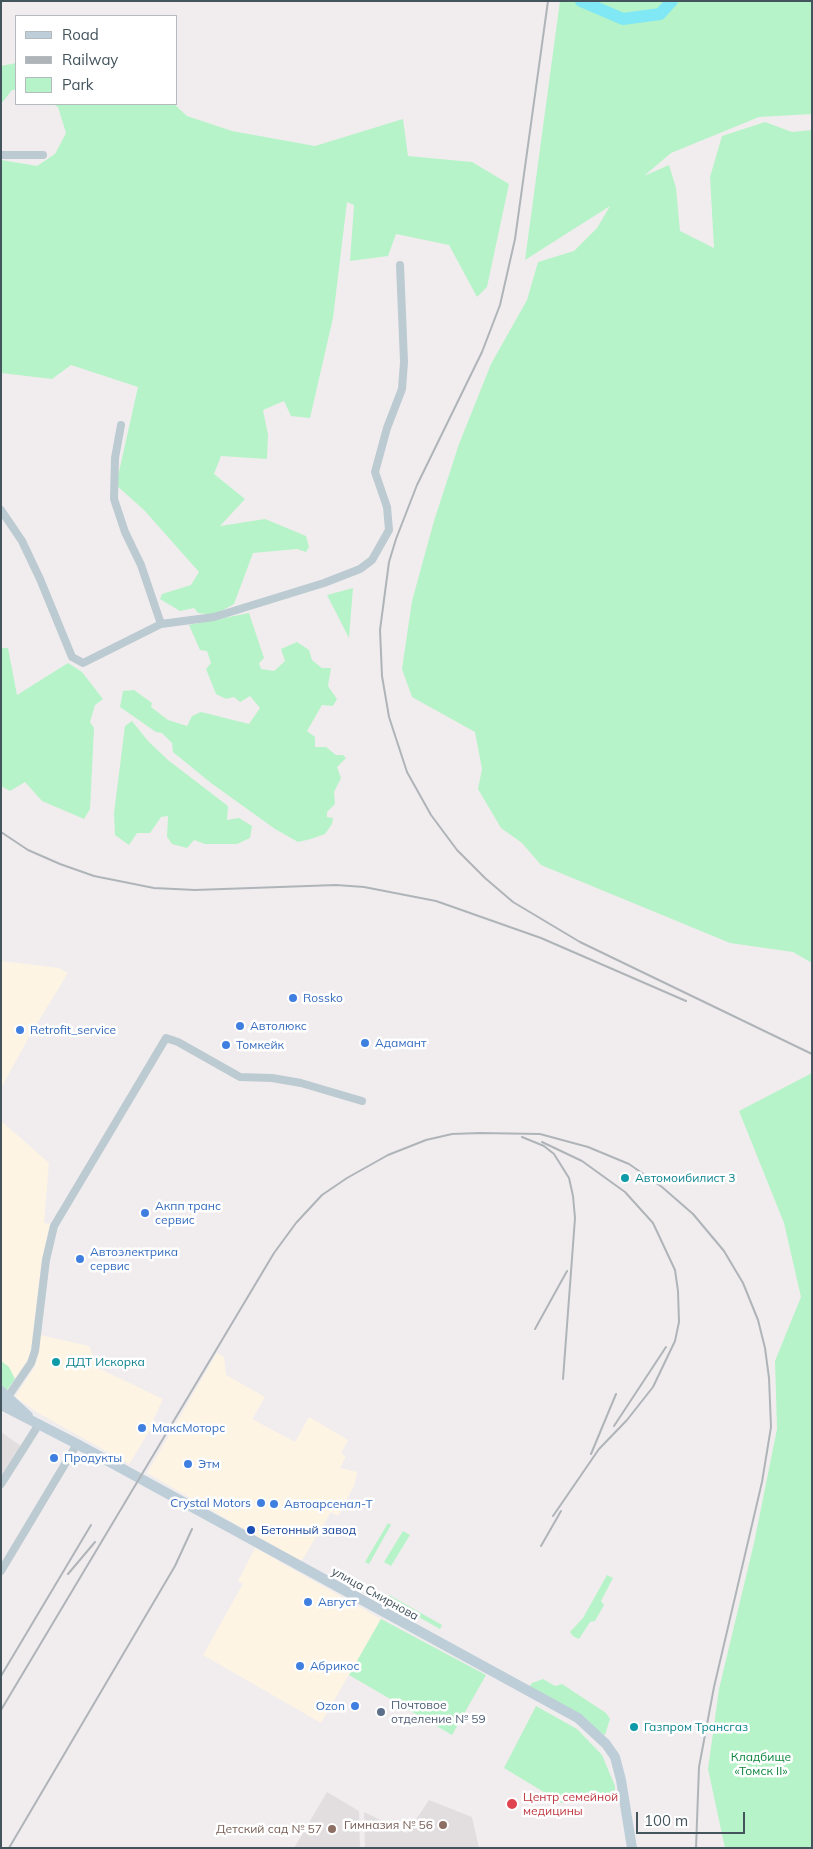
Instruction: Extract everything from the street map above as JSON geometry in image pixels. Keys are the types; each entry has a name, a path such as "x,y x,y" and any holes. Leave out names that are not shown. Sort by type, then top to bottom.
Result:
{"main road":[{"name":"улица Смирнова","path":"5,1394 36,1422"},
{"name":"улица Смирнова","path":"2,1405 77,1444 578,1718 606,1744 615,1757 621,1780 632,1848"}],"street":[{"path":"1,155 43,155"},
{"path":"1,510 22,541 72,657 83,663 161,624 214,618 324,583 360,569 372,560 389,530 390,516 375,472 387,428 397,406 404,375 400,265"},
{"path":"121,425 115,458 114,499 125,532 141,565 161,624"},
{"path":"2,1405 5,1394 31,1363 35,1351 46,1260 54,1226 166,1038 178,1042 240,1076 272,1078 301,1083 362,1101"},
{"path":"1,1484 36,1422"},
{"path":"1,1571 77,1444"}],"shaded area":[{"path":"1,961 59,968 68,973 30,1035 1,1088"},
{"path":"1,1121 49,1163 44,1223 50,1224 42,1259 31,1350 27,1361 7,1390 1,1385"},
{"path":"40,1335 89,1346 98,1368 163,1399 153,1420 155,1422 129,1464 40,1414 15,1397 35,1366 39,1352"},
{"path":"217,1353 224,1357 226,1375 265,1397 252,1419 295,1442 309,1417 348,1440 341,1453 346,1456 340,1468 357,1472 355,1484 338,1516 331,1512 301,1562 147,1473"},
{"path":"1,1432 21,1446 1,1477"},
{"path":"255,1548 381,1619 321,1723 203,1655 243,1584 238,1581"},
{"name":"Детский сад № 57","path":"327,1792 359,1811 360,1848 294,1848"},
{"name":"Гимназия № 56","path":"429,1800 472,1817 479,1848 365,1848 364,1812 407,1833"}],"green space":[{"path":"560,1 812,1 812,114 759,117 671,153 644,176 669,165 676,188 680,231 714,248 710,177 722,136 765,122 792,132 812,130 812,963 793,952 730,943 541,865 522,843 501,828 478,789 482,769 475,732 412,697 402,669 412,601 434,521 459,444 491,364 527,300 538,262 574,251 597,228 610,206 525,260"},
{"path":"15,63 15,90 12,90 1,104 1,66"},
{"path":"55,105 175,105 187,116 232,131 315,146 403,119 408,156 472,162 509,184 487,287 477,297 449,245 396,234 388,256 350,261 354,205 347,202 333,318 310,418 291,416 284,401 263,410 268,435 267,459 221,456 214,474 245,499 220,526 265,519 306,536 309,547 306,552 297,549 253,553 234,604 214,615 198,613 194,608 180,611 160,599 162,594 191,585 199,572 144,510 116,485 138,387 71,365 52,379 1,373 1,160 37,166 55,154 66,133 58,107"},
{"path":"353,588 349,638 327,595"},
{"path":"249,613 264,658 259,663 261,669 274,671 285,661 281,649 297,642 309,650 312,660 322,668 331,668 328,686 337,699 333,706 322,705 307,731 315,737 315,747 326,747 336,755 343,755 346,758 337,767 341,778 334,792 335,804 327,812 327,817 333,818 332,824 325,834 311,839 298,842 275,829 211,783 173,752 172,743 162,733 156,732 120,707 123,691 134,690 152,703 151,707 168,720 187,726 192,716 201,712 249,724 260,708 250,696 240,702 234,697 226,699 216,694 206,669 211,663 207,651 200,650 189,625"},
{"path":"1,648 8,648 17,695 68,663 82,672 103,699 95,705 90,722 94,728 90,809 84,819 42,801 25,782 10,791 1,786"},
{"path":"132,721 148,741 168,760 228,806 227,820 239,818 252,826 250,838 237,844 205,844 194,840 187,848 172,844 167,837 168,816 161,817 150,833 137,833 129,845 115,835 114,813 125,726"},
{"name":"Кладбище «Томск II»","path":"812,1073 812,1848 725,1848 708,1769 719,1689 754,1543 777,1429 775,1361 801,1297 784,1223 739,1111"},
{"path":"1,1361 9,1367 15,1379 7,1390 1,1385"},
{"path":"388,1523 391,1525 369,1564 365,1562"},
{"path":"403,1531 410,1535 391,1566 384,1562"},
{"path":"607,1575 613,1578 601,1601 604,1605 595,1621 590,1622 579,1639 570,1632 583,1618"},
{"path":"389,1595 442,1625 440,1629 387,1599"},
{"path":"381,1619 486,1675 452,1735 349,1675"},
{"path":"543,1679 555,1686 562,1684 606,1713 610,1719 605,1735 551,1703 529,1687 532,1683"},
{"path":"536,1706 577,1729 602,1755 615,1786 615,1796 562,1803 504,1768"}],"waterway":[{"path":"581,1 623,19 660,14 672,1"}],"railway":[{"path":"548,1 515,239 500,305 482,352 417,485 389,562 380,630 382,676 389,717 407,772 431,815 457,850 513,902 580,942 812,1054"},
{"path":"1,832 28,850 60,864 94,876 154,888 195,890 336,885 364,887 436,901 541,938 686,1001"},
{"path":"1,1710 274,1253 296,1223 322,1195 347,1178 388,1155 426,1140 452,1134 540,1134 588,1147 629,1164 662,1187 693,1214 724,1251 743,1283 758,1320 765,1348 769,1378 771,1427 762,1482 714,1687 699,1767 696,1848"},
{"path":"522,1137 544,1146 554,1154 569,1178 573,1196 575,1218 563,1379"},
{"path":"542,1142 582,1161 625,1192 653,1223 675,1270 679,1322 675,1341 653,1387 627,1420 599,1449 553,1516"},
{"path":"535,1329 567,1271"},
{"path":"614,1426 666,1347"},
{"path":"591,1454 616,1394"},
{"path":"541,1546 561,1511"},
{"path":"1,1676 91,1525"},
{"path":"9,1848 175,1566 192,1529"},
{"path":"68,1574 95,1542"}],"place":[{"name":"Rossko","path":"293,998"},
{"name":"Автолюкс","path":"240,1026"},
{"name":"Retrofit_service","path":"20,1030"},
{"name":"Адамант","path":"365,1043"},
{"name":"Томкейк","path":"226,1045"},
{"name":"Автомоибилист 3","path":"625,1178"},
{"name":"Акпп транс сервис","path":"145,1213"},
{"name":"Автоэлектрика сервис","path":"80,1259"},
{"name":"ДДТ Искорка","path":"56,1362"},
{"name":"МаксМоторс","path":"142,1428"},
{"name":"Продукты","path":"54,1458"},
{"name":"Этм","path":"188,1464"},
{"name":"Crystal Motors","path":"261,1503"},
{"name":"Автоарсенал-Т","path":"274,1504"},
{"name":"Бетонный завод","path":"251,1530"},
{"name":"Август","path":"308,1602"},
{"name":"Абрикос","path":"300,1666"},
{"name":"Ozon","path":"355,1706"},
{"name":"Почтовое отделение № 59","path":"381,1712"},
{"name":"Газпром Трансгаз","path":"634,1727"},
{"name":"Центр семейной медицины","path":"512,1804"},
{"name":"Гимназия № 56","path":"443,1825"},
{"name":"Детский сад № 57","path":"332,1829"}]}
